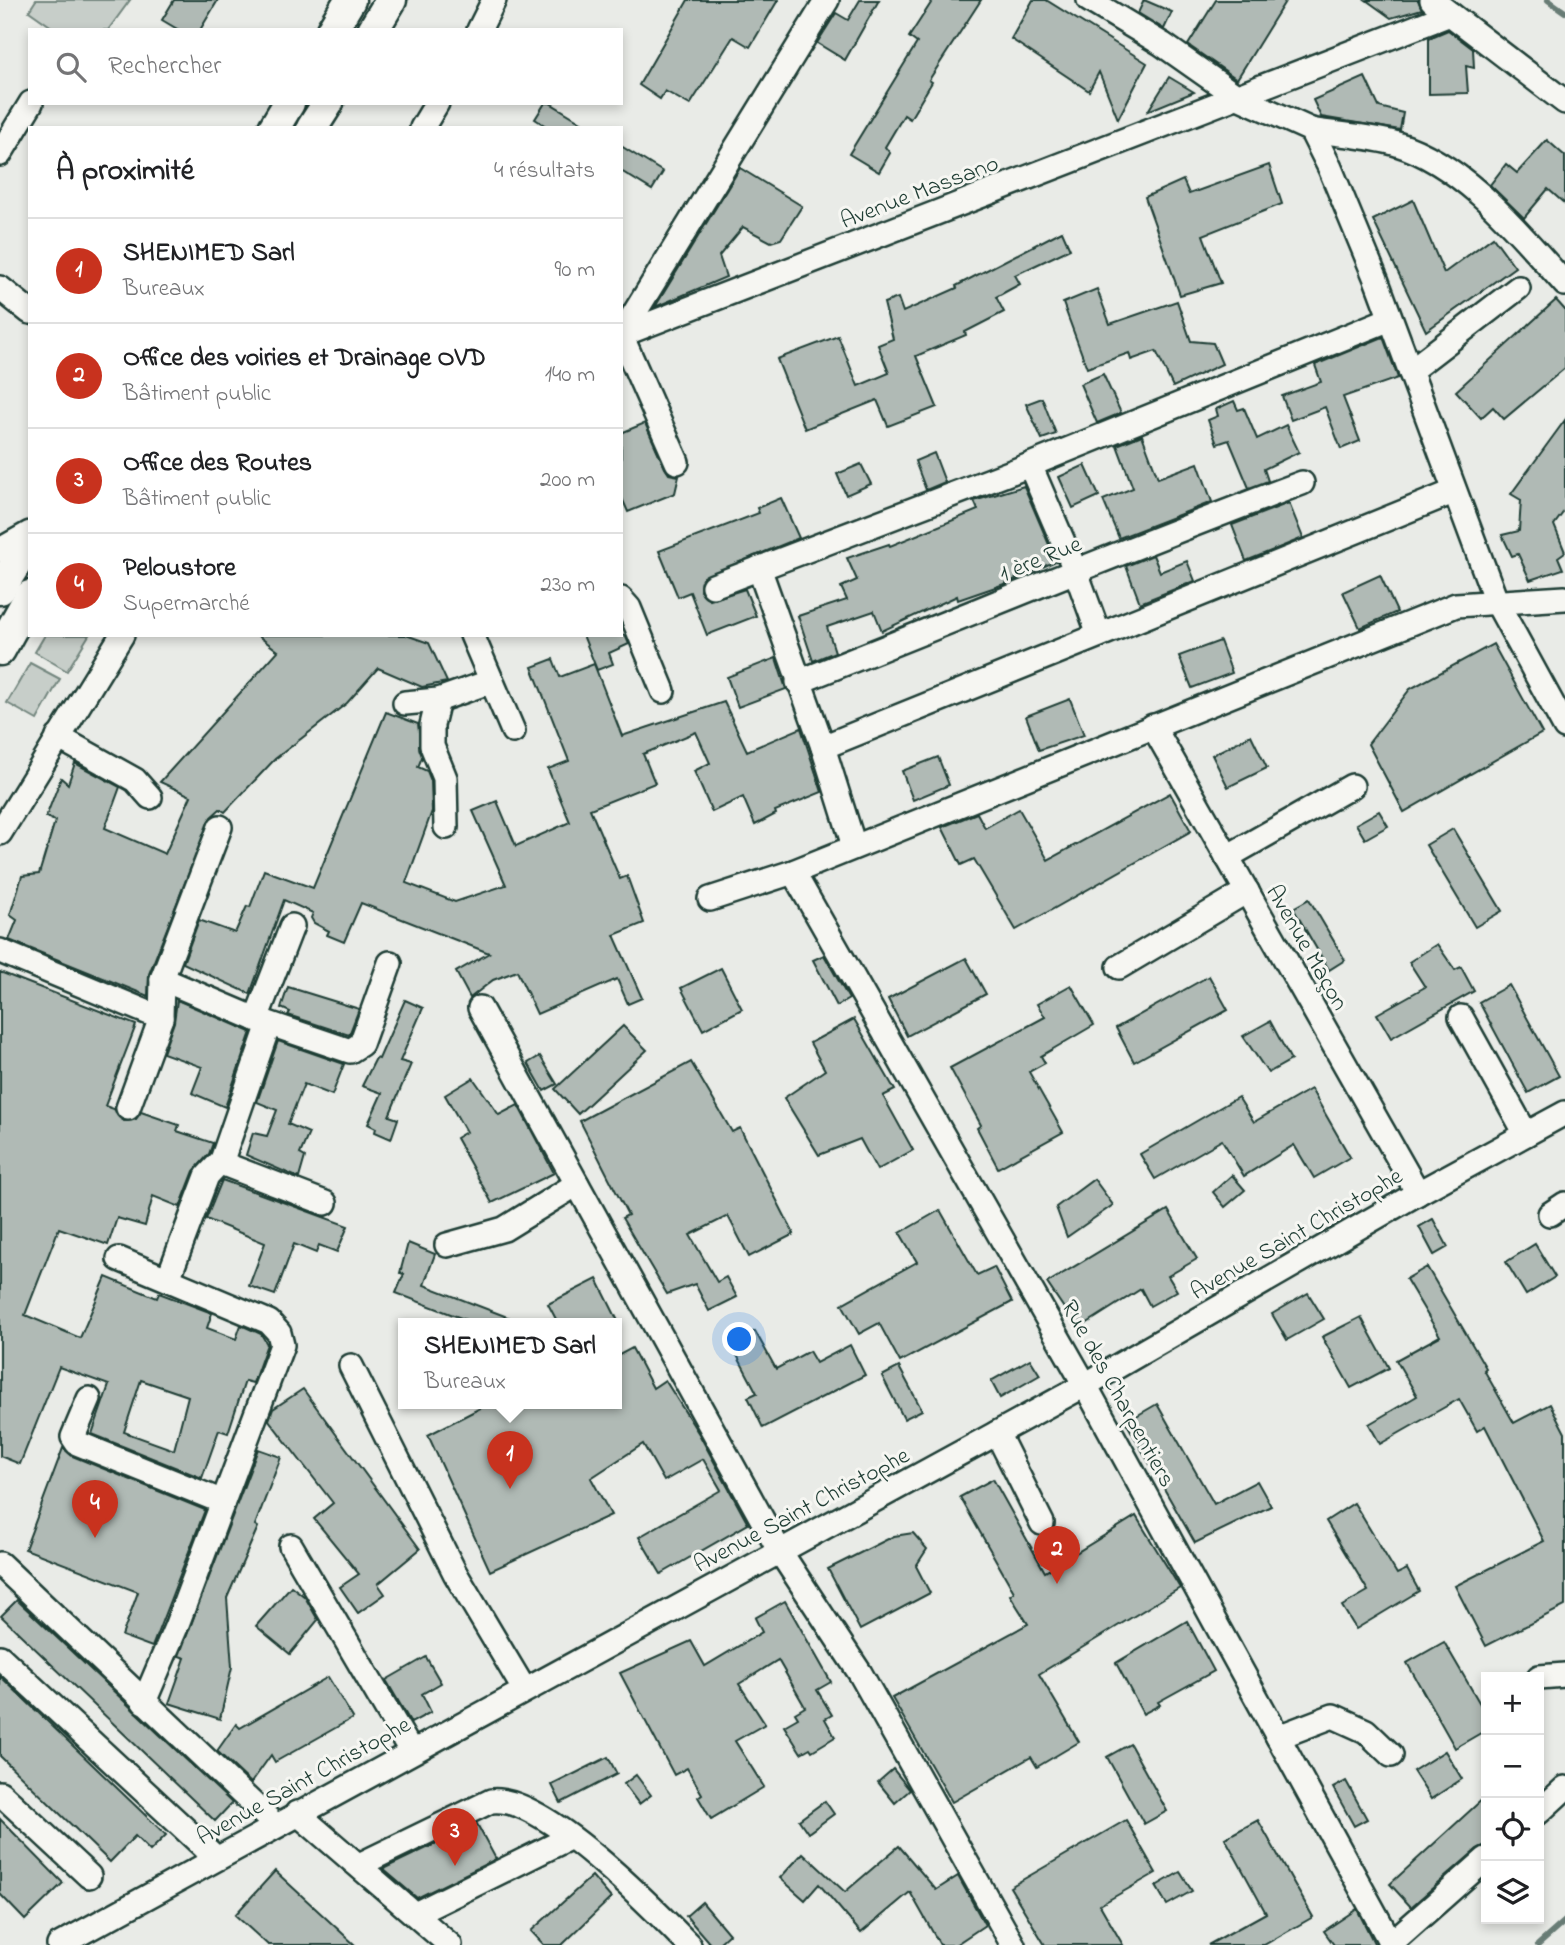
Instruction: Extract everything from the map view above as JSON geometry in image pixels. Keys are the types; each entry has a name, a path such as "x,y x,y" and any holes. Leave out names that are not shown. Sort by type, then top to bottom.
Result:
{"main road":[{"path":"333,28 350,0"},
{"path":"374,28 391,0"},
{"path":"275,126 288,105"},
{"path":"313,126 327,105"},
{"path":"0,589 28,544"},
{"path":"0,650 28,600"}],"street":[{"path":"480,28 494,0"},
{"path":"623,332 827,0"},
{"path":"1089,0 1162,44 1236,96 1311,130 1397,144 1448,170 1512,225 1565,284"},
{"path":"1441,7 1565,102"},
{"name":"Avenue Massano","path":"623,334 1236,96 1441,7"},
{"path":"0,154 30,105"},
{"path":"423,126 435,105"},
{"path":"1311,130 1331,168 1496,601 1565,727"},
{"path":"1410,371 1518,288"},
{"path":"0,289 28,310"},
{"path":"713,586 1030,465 1390,319"},
{"path":"623,340 677,462"},
{"path":"1030,465 1076,572 1099,635"},
{"name":"1 ère Rue","path":"798,682 1076,572 1147,541 1302,483"},
{"path":"823,747 1454,492"},
{"path":"0,550 28,534"},
{"path":"759,568 823,747 854,846"},
{"path":"710,899 793,872 1456,605 1563,594"},
{"path":"623,601 629,608 663,691"},
{"path":"0,833 121,637"},
{"path":"473,637 513,731"},
{"path":"405,703 438,700 492,681"},
{"path":"438,700 432,725 432,746 445,778 446,827"},
{"name":"Avenue Maçon","path":"1153,726 1418,1193"},
{"path":"58,737 135,780 150,797"},
{"path":"1227,857 1352,786"},
{"path":"128,1108 161,1018 162,979 220,827"},
{"name":"Rue des Charpentiers","path":"793,872 1085,1385 1390,1944"},
{"path":"1119,967 1247,891"},
{"path":"168,1279 207,1176 222,1160 292,926"},
{"path":"0,951 161,1018"},
{"path":"162,979 263,1021 350,1051 361,1044 390,962"},
{"path":"480,1007 779,1550 860,1673 1013,1945"},
{"path":"1461,1017 1526,1134"},
{"name":"Avenue Saint Christophe","path":"59,1945 298,1812 1085,1385 1418,1193 1565,1113"},
{"path":"222,1160 226,1165 324,1203"},
{"path":"447,1245 504,1229 577,1184"},
{"path":"119,1259 269,1322 279,1333 282,1345 176,1627 144,1702"},
{"path":"351,1366 455,1573 524,1689"},
{"path":"89,1399 74,1429 73,1437 78,1443 223,1502"},
{"path":"997,1433 1042,1523"},
{"path":"291,1546 411,1751"},
{"path":"0,1564 275,1825"},
{"path":"0,1657 216,1858"},
{"path":"1544,1677 1565,1675"},
{"path":"1278,1737 1333,1716 1366,1731 1391,1755"},
{"path":"1544,1807 1565,1788"},
{"path":"0,1793 89,1876"},
{"path":"359,1866 491,1801 505,1799 528,1809 610,1866 689,1945"},
{"path":"298,1812 450,1945"},
{"path":"415,1914 569,1838"},
{"path":"1390,1944 1484,1861"}],"shaded area":[{"path":"36,0 130,0 109,28 53,28 29,11"},
{"path":"44,637 88,637 67,671 35,652"},
{"path":"30,663 60,679 37,720 7,703"}],"building":[{"path":"174,0 218,0 201,28 176,28 162,20"},
{"path":"688,0 778,0 750,47 733,37 690,105 665,91 660,99 639,85"},
{"path":"860,0 879,0 845,60 817,43 836,13 848,20"},
{"path":"933,0 981,0 929,80 932,82 910,119 904,115 885,147 890,153 879,172 849,154 917,43 909,37"},
{"path":"1033,0 1046,0 1147,63 1118,119 1099,72 1089,91 1011,39"},
{"path":"1144,0 1172,12 1164,29 1138,13"},
{"path":"1216,0 1286,0 1237,79 1188,45"},
{"path":"1366,0 1418,0 1422,9 1391,18"},
{"path":"1448,30 1473,49 1474,68 1466,66 1468,93 1429,94 1429,38"},
{"path":"1169,77 1194,92 1148,111"},
{"path":"1365,77 1379,107 1403,113 1400,130 1321,117 1313,100"},
{"path":"544,105 553,105 588,126 546,126 535,119"},
{"path":"1547,140 1565,156 1565,204 1548,189 1524,218 1490,185 1506,164 1517,173"},
{"path":"623,147 663,172 652,190 623,172"},
{"path":"1269,165 1282,204 1203,235 1221,283 1180,295 1145,197 1183,180 1189,194"},
{"path":"740,168 802,206 781,239 771,242 743,227 719,256 726,277 655,307"},
{"path":"1413,200 1444,273 1493,237 1515,267 1426,331 1373,220"},
{"path":"1062,231 1070,249 1015,275 1020,284 996,297 1004,312 965,332 966,335 916,356 937,407 888,426 877,400 805,429 777,359 838,336 858,386 889,373 878,345 893,339 884,303 898,298 903,312 957,288 956,286"},
{"path":"1097,289 1110,324 1177,301 1191,341 1213,343 1222,364 1173,387 1156,351 1131,360 1129,353 1087,368 1063,303"},
{"path":"1556,300 1565,310 1565,368 1504,419 1493,407 1481,418 1456,391"},
{"path":"1383,337 1398,378 1343,397 1360,441 1341,449 1325,407 1291,420 1282,396 1321,382 1315,365"},
{"path":"1103,374 1121,413 1097,423 1080,384"},
{"path":"1042,398 1056,434 1042,439 1026,404"},
{"path":"1234,401 1238,410 1244,408 1257,439 1286,425 1299,452 1264,469 1268,481 1249,488 1229,440 1217,444 1208,420 1218,416 1216,409"},
{"path":"1565,420 1565,510 1554,525 1565,552 1558,557 1563,569 1530,580 1518,554 1512,556 1502,535 1519,531 1521,500 1511,494"},
{"path":"645,423 665,468 669,474 679,476 675,493 628,512 623,501 623,432"},
{"path":"1142,435 1158,478 1198,463 1212,502 1119,538 1103,500 1133,488 1117,445"},
{"path":"934,453 945,482 926,490 915,461"},
{"path":"861,464 871,484 846,495 837,474"},
{"path":"1085,465 1099,496 1073,508 1059,477"},
{"path":"1024,486 1056,561 1007,583 958,600 957,596 882,631 874,611 827,627 835,652 813,661 798,616 847,600 841,587 857,580 847,558 889,544 890,546 978,510 974,501"},
{"path":"781,498 799,538 703,577 700,590 710,600 745,589 756,616 707,635 690,592 678,597 659,551 759,513 757,508"},
{"path":"1289,503 1303,538 1246,561 1232,525"},
{"path":"1153,555 1160,572 1187,561 1195,581 1140,603 1126,566"},
{"path":"1380,575 1397,612 1360,628 1343,592"},
{"path":"625,635 629,644 609,653 613,664 597,670 584,637"},
{"path":"260,637 412,637 429,643 447,682 422,687 378,668 347,703 275,759 225,812 220,809 211,817 149,974 148,996 9,940 17,920 10,915 22,876 39,874 55,821 46,817 61,778 68,784 75,763 120,787 105,828 165,854 191,796 160,782 278,651"},
{"path":"1220,641 1232,673 1192,688 1179,656"},
{"path":"1493,644 1542,733 1404,812 1368,744 1410,689"},
{"path":"776,658 786,689 738,707 727,677"},
{"path":"553,659 560,677 594,664 622,736 724,702 747,751 801,728 822,792 775,811 776,814 755,825 743,797 712,812 694,771 710,763 696,732 643,754 655,783 590,809 620,879 627,876 644,923 614,935 642,998 628,1004 617,979 537,1014 517,971 493,980 470,998 456,972 489,953 361,903 344,942 327,935 329,931 314,923 311,918 313,913 284,900 250,994 183,963 199,920 235,933 247,906 250,907 264,870 313,888 386,712 418,724 422,757 418,767 427,771 431,781 432,811 406,883 455,902 506,885 473,811 497,801 516,846 570,822 548,769 569,761 532,667"},
{"path":"1070,699 1084,735 1039,750 1026,716"},
{"path":"1251,735 1267,768 1228,787 1212,755"},
{"path":"938,757 949,785 913,800 902,771"},
{"path":"1170,793 1191,831 1016,930 974,859 961,865 942,827 977,813 985,828 1019,809 1048,860"},
{"path":"1379,811 1388,826 1365,839 1356,824"},
{"path":"1453,829 1502,911 1475,927 1426,845"},
{"path":"1309,899 1345,960 1329,970 1293,908"},
{"path":"1437,944 1455,970 1461,967 1474,991 1391,1038 1377,1014 1425,987 1409,962"},
{"path":"824,955 849,999 837,1006 813,960"},
{"path":"966,958 986,994 907,1036 888,999"},
{"path":"721,968 742,1009 703,1030 681,988"},
{"path":"0,972 136,1025 105,1106 114,1109 124,1121 136,1119 141,1112 179,1125 177,1131 213,1143 209,1154 194,1171 180,1207 153,1196 145,1226 117,1218 108,1245 59,1228 25,1315 80,1338 106,1277 157,1298 159,1293 212,1313 207,1328 236,1339 241,1325 261,1334 267,1344 253,1383 245,1381 228,1433 219,1430 202,1478 92,1434 109,1385 59,1367 20,1464 0,1456","holes":["141,1380 188,1396 174,1450 124,1432"]},
{"path":"1209,976 1228,1010 1134,1062 1116,1028"},
{"path":"1071,985 1094,1025 1041,1056 1045,1063 1029,1072 1063,1132 998,1168 977,1128 981,1125 950,1068 1045,1017 1037,1004"},
{"path":"1509,985 1559,1076 1528,1093 1479,1002"},
{"path":"288,987 359,1009 349,1035 288,1015 290,1012 281,1008"},
{"path":"177,1000 251,1032 225,1107 192,1093 202,1067 163,1053 174,1022"},
{"path":"405,1000 423,1008 400,1061 411,1064 389,1116 398,1119 391,1139 375,1132 376,1128 368,1124 382,1093 362,1086 376,1058 379,1059"},
{"path":"854,1019 895,1090 883,1096 913,1150 877,1170 860,1139 819,1155 784,1098 825,1070 810,1043"},
{"path":"1270,1021 1291,1060 1268,1073 1243,1036"},
{"path":"623,1026 647,1050 578,1114 555,1089"},
{"path":"278,1041 344,1064 332,1095 304,1084 288,1124 309,1133 300,1154 305,1157 299,1178 246,1155 253,1133 267,1136 277,1110 257,1102"},
{"path":"540,1056 557,1084 544,1091 528,1063"},
{"path":"691,1062 732,1132 740,1128 794,1234 749,1257 728,1216 690,1235 717,1282 726,1277 737,1297 709,1311 695,1284 667,1294 622,1218 628,1215 580,1121"},
{"path":"473,1078 499,1115 518,1105 554,1173 492,1203 456,1138 466,1132 445,1095"},
{"path":"1311,1089 1350,1157 1314,1178 1294,1145 1244,1176 1222,1140 1155,1179 1140,1154 1238,1097 1254,1122"},
{"path":"1232,1175 1245,1190 1225,1207 1213,1192"},
{"path":"1094,1179 1113,1205 1067,1237 1056,1207"},
{"path":"222,1180 348,1226 337,1252 319,1245 316,1253 294,1244 275,1295 249,1286 265,1243 206,1219"},
{"path":"940,1210 977,1275 994,1267 1012,1302 900,1362 879,1323 859,1334 842,1304 917,1262 900,1233"},
{"path":"1168,1210 1197,1259 1168,1276 1177,1291 1150,1306 1141,1289 1078,1329 1047,1283"},
{"path":"1433,1219 1448,1247 1434,1255 1419,1227"},
{"path":"408,1243 435,1254 424,1285 510,1318 461,1318 396,1293 404,1274 400,1273"},
{"path":"1535,1244 1555,1277 1526,1295 1506,1262"},
{"path":"1427,1267 1486,1368 1484,1370 1514,1423 1550,1404 1565,1433 1565,1606 1486,1646 1455,1586 1544,1541 1485,1426 1477,1431 1459,1399 1380,1444 1369,1424 1417,1396 1396,1360 1440,1336 1406,1279"},
{"path":"597,1279 616,1318 555,1318 548,1304"},
{"path":"1308,1293 1324,1319 1287,1340 1272,1314"},
{"path":"1361,1317 1389,1368 1351,1388 1322,1337"},
{"path":"755,1331 776,1369 809,1351 816,1363 850,1345 865,1375 763,1428 748,1397 757,1393 731,1344"},
{"path":"632,1348 653,1388 665,1380 699,1434 748,1524 661,1574 639,1537 721,1490 703,1459 664,1481 643,1444 591,1478 611,1515 490,1571 428,1435 478,1409 622,1409 622,1353"},
{"path":"1030,1359 1040,1375 1000,1398 991,1381"},
{"path":"899,1367 922,1410 904,1419 882,1376"},
{"path":"303,1389 420,1549 378,1584 385,1594 358,1613 340,1587 359,1574 314,1519 333,1503 269,1420 273,1409"},
{"path":"1157,1404 1214,1504 1257,1481 1271,1506 1195,1543 1126,1422"},
{"path":"63,1448 72,1456 205,1510 152,1647 122,1636 138,1592 25,1549"},
{"path":"258,1449 281,1457 255,1525 258,1527 227,1598 232,1667 220,1719 169,1703 185,1658 179,1656"},
{"path":"993,1479 1045,1572 1136,1516 1180,1588 1039,1674 1079,1742 1037,1767 1031,1757 952,1802 892,1698 1028,1624 1010,1595 1014,1592 960,1497"},
{"path":"1354,1503 1397,1574 1407,1569 1419,1591 1356,1629 1342,1606 1368,1591 1326,1521"},
{"path":"913,1533 927,1549 916,1566 930,1593 860,1630 828,1569 894,1536"},
{"path":"291,1586 305,1597 318,1620 290,1654 256,1626"},
{"path":"17,1600 232,1803 215,1821 1,1616"},
{"path":"785,1601 831,1682 817,1690 832,1715 825,1719 835,1737 812,1751 810,1748 801,1753 784,1726 798,1718 795,1713 805,1707 778,1660 739,1684 765,1724 735,1741 764,1787 711,1819 698,1797 702,1794 687,1768 674,1775 620,1673 691,1641 705,1666 762,1632 755,1618"},
{"path":"1187,1621 1214,1671 1158,1702 1160,1705 1143,1714 1116,1663"},
{"path":"1444,1642 1481,1705 1481,1733 1455,1748 1407,1663"},
{"path":"426,1657 441,1683 422,1694 431,1712 411,1723 386,1680"},
{"path":"0,1676 166,1835 150,1851 135,1836 110,1862 0,1756"},
{"path":"328,1677 353,1718 275,1762 271,1755 251,1783 217,1751 236,1724 240,1728"},
{"path":"1130,1744 1167,1811 1144,1824 1107,1757"},
{"path":"1445,1751 1462,1779 1431,1799 1413,1771"},
{"path":"608,1757 617,1774 561,1803 552,1785"},
{"path":"893,1769 910,1790 895,1803 878,1782"},
{"path":"636,1775 651,1795 639,1804 624,1784"},
{"path":"1346,1781 1367,1819 1354,1826 1333,1788"},
{"path":"825,1801 834,1814 808,1833 799,1820"},
{"path":"1481,1801 1481,1847 1411,1907 1390,1884"},
{"path":"0,1819 63,1883 25,1920 0,1894"},
{"path":"1126,1820 1156,1873 1100,1905 1123,1945 1045,1945 1010,1887"},
{"path":"1258,1820 1313,1917 1264,1945 1208,1945 1266,1913 1225,1838"},
{"path":"477,1824 496,1859 417,1898 383,1869"},
{"path":"899,1846 936,1890 958,1876 985,1925 955,1945 940,1945 910,1892 861,1933 819,1884 805,1900 780,1878 803,1853 845,1892"},
{"path":"275,1871 355,1945 268,1945 235,1915"},
{"path":"1180,1872 1192,1891 1167,1905 1156,1886"},
{"path":"592,1876 611,1898 562,1945 544,1945 531,1931"},
{"path":"702,1902 729,1934 717,1945 711,1945 686,1916"},
{"path":"1357,1909 1375,1945 1334,1945 1324,1931"}],"waterway":[{"path":"1548,0 1565,12"},
{"path":"1538,1945 1565,1921"}],"place":[{"name":"SHENIMED Sarl","path":"510,1489"},
{"name":"Peloustore","path":"95,1538"},
{"name":"Office des voiries et Drainage OVD","path":"1057,1584"},
{"name":"Office des Routes","path":"455,1866"}]}
